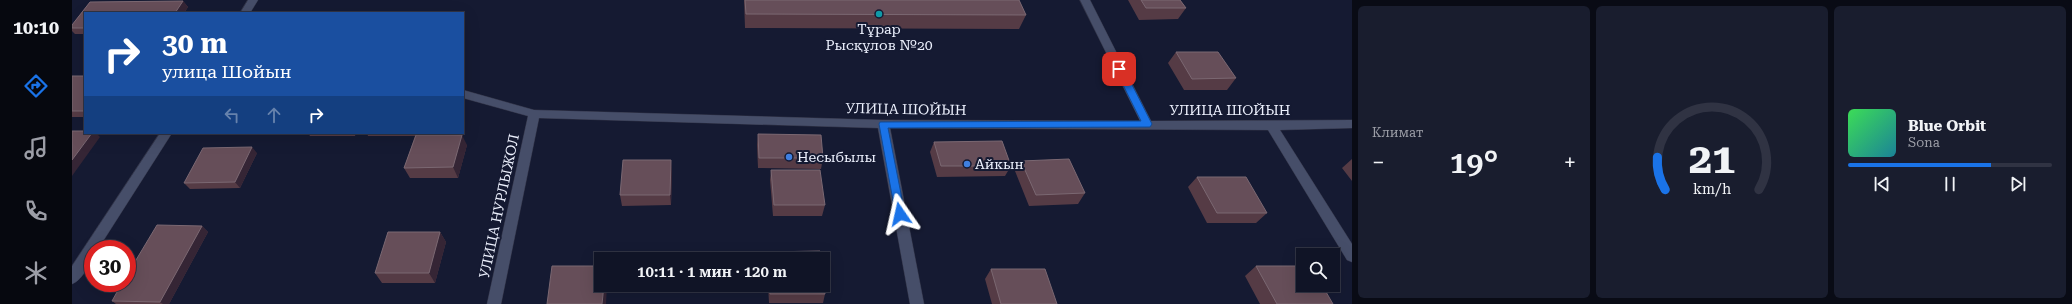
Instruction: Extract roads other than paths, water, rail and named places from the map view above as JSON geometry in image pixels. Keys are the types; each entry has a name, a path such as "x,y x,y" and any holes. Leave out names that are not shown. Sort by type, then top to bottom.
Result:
{"street":[{"path":"246,12 253,0"},
{"path":"1085,0 1147,124"},
{"name":"УЛИЦА ШОЙЫН","path":"464,94 534,114 883,124 1147,124 1271,126 1352,124"},
{"name":"УЛИЦА НУРЛЫЖОЛ","path":"494,304 534,114"},
{"path":"883,124 917,304"},
{"path":"1271,126 1352,256"},
{"path":"72,278 165,134"}],"place":[{"name":"Тұрар Рысқұлов №20","path":"879,14"},
{"name":"Несыбылы","path":"789,157"},
{"name":"Айкын","path":"967,164"}]}
